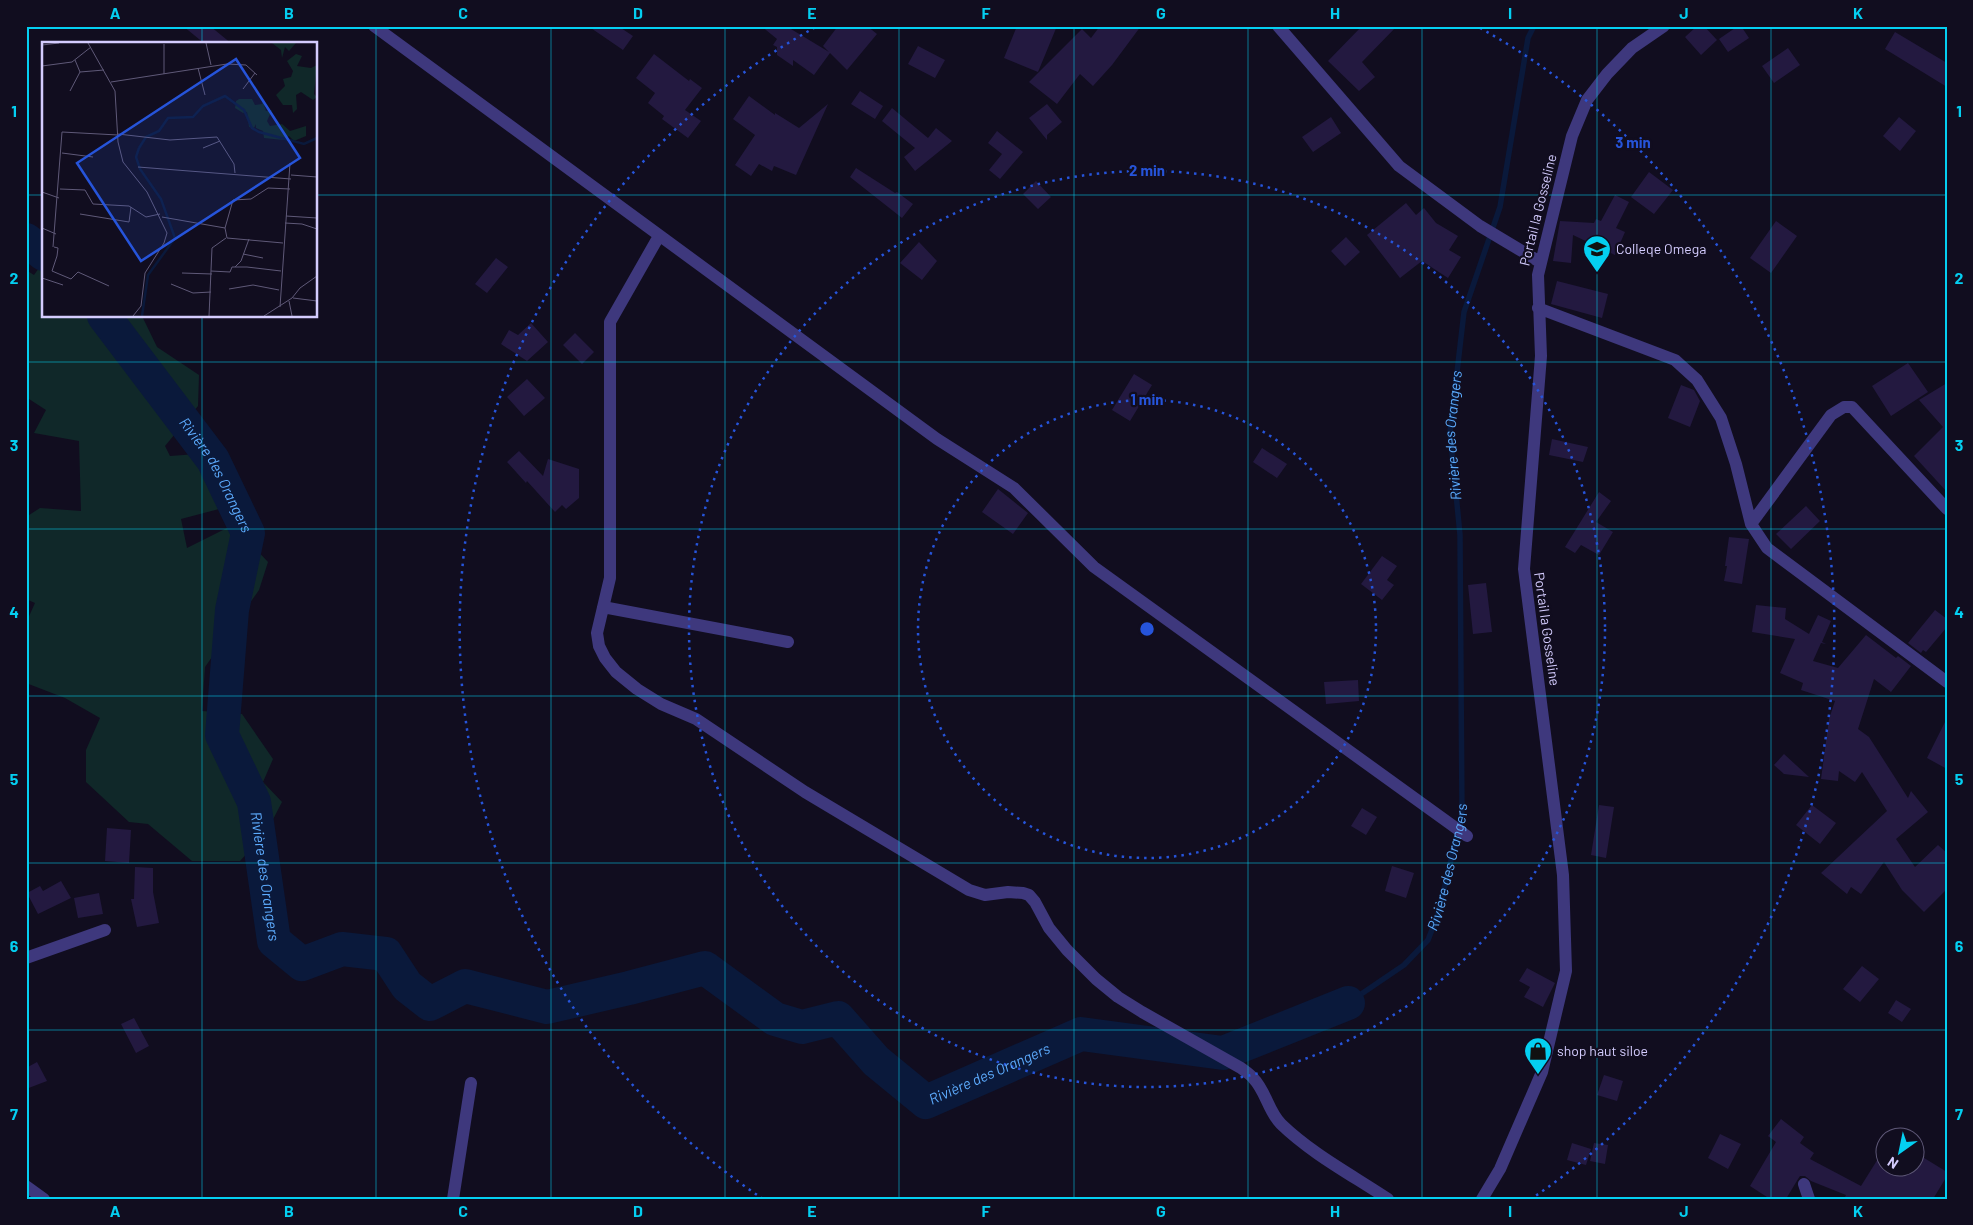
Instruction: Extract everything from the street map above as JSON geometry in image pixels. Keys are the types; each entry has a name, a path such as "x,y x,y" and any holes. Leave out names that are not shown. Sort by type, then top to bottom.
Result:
{"street":[{"path":"374,26 937,439 1014,488 1094,567 1468,836"},
{"path":"1278,26 1399,166 1480,226 1540,262"},
{"name":"Portail la Gosseline","path":"1482,1199 1500,1169 1542,1072 1566,971 1563,875 1524,568 1541,356 1538,308 1540,262 1572,136 1587,100 1607,74 1632,48 1664,26"},
{"path":"659,236 610,322 610,578 597,633 598,646 605,658 616,672 637,689 661,704 696,719 805,792 969,890 986,895 1008,892 1030,895 1049,928 1067,950 1096,979 1118,997 1142,1012 1241,1068 1259,1086 1268,1106 1280,1123 1309,1147 1388,1199"},
{"path":"1538,308 1675,360 1697,380 1721,418 1736,464 1751,524 1767,548 1947,682"},
{"path":"1751,524 1832,416 1844,407 1852,407 1947,509"},
{"path":"604,607 788,642"},
{"path":"26,958 105,930"},
{"path":"453,1199 471,1083"},
{"path":"1804,1184 1809,1199"},
{"path":"26,1186 44,1199"}],"green space":[{"path":"42,264 42,318 143,318 157,347 199,375 198,406 165,446 170,456 197,454 217,479 219,509 181,519 187,548 233,525 268,562 259,590 205,667 202,711 242,714 273,759 263,782 282,802 267,831 240,861 192,861 148,824 129,822 86,782 86,750 100,718 65,698 26,683 26,623 35,603 26,599 26,517 40,508 81,511 79,441 34,433 46,410 26,399 26,270 34,275"}],"building":[{"path":"183,26 210,26 230,42 203,42"},
{"path":"588,26 618,26 633,36 623,50"},
{"path":"761,26 786,26 829,52 823,46 838,26 867,26 877,34 847,70 830,53 814,75 793,60 793,66 777,55 777,47 773,45 777,39"},
{"path":"1017,26 1057,26 1038,72 1004,58"},
{"path":"1100,26 1141,26 1112,65 1093,86 1080,74 1057,104 1029,82 1082,29 1091,38"},
{"path":"1362,26 1397,26 1362,62 1375,77 1359,91 1328,61"},
{"path":"1697,26 1704,26 1717,40 1701,55 1685,37"},
{"path":"1738,26 1741,26 1749,38 1728,52 1719,39"},
{"path":"1895,32 1947,63 1947,87 1885,49"},
{"path":"918,46 945,60 935,78 908,64"},
{"path":"1788,48 1800,65 1774,83 1762,66"},
{"path":"654,54 689,81 690,79 702,88 685,110 701,121 688,138 662,119 664,116 648,103 655,93 636,78"},
{"path":"860,91 883,106 875,119 851,104"},
{"path":"749,96 775,115 775,113 799,128 828,104 796,175 774,166 772,171 759,164 751,176 735,165 755,135 733,119"},
{"path":"1047,104 1062,122 1047,135 1047,140 1029,118"},
{"path":"892,108 928,138 936,128 952,141 915,171 904,157 915,148 882,121"},
{"path":"1331,117 1341,133 1313,152 1302,137"},
{"path":"1899,117 1916,131 1900,151 1883,136"},
{"path":"997,131 1023,152 1000,179 989,170 1002,154 988,143"},
{"path":"856,168 895,193 897,192 913,204 902,218 850,177"},
{"path":"1649,172 1673,190 1654,214 1631,197"},
{"path":"1036,181 1051,197 1038,209 1023,194"},
{"path":"1615,195 1629,202 1616,228 1625,232 1615,255 1573,235 1571,263 1553,261 1560,221 1594,223 1596,219 1601,221"},
{"path":"1406,203 1416,215 1424,208 1436,223 1458,236 1449,250 1461,257 1448,278 1422,261 1400,278 1367,235"},
{"path":"1776,221 1797,236 1771,273 1750,258"},
{"path":"1346,237 1360,252 1345,266 1331,251"},
{"path":"919,242 937,261 922,280 900,263"},
{"path":"496,258 508,267 487,293 475,284"},
{"path":"1557,281 1608,294 1602,318 1551,304"},
{"path":"531,323 548,342 527,361 501,344 509,330 518,335"},
{"path":"575,333 594,352 582,364 563,345"},
{"path":"1908,363 1928,392 1891,416 1872,386"},
{"path":"1134,374 1152,385 1130,421 1112,410"},
{"path":"527,379 545,398 524,416 507,397"},
{"path":"1947,383 1947,492 1914,456 1943,427 1919,400"},
{"path":"1681,385 1694,390 1700,401 1690,427 1668,418"},
{"path":"1552,439 1588,447 1583,462 1549,455"},
{"path":"1262,448 1287,464 1277,478 1253,462"},
{"path":"519,451 543,476 548,459 579,469 579,498 566,509 562,505 555,512 507,462"},
{"path":"998,489 1028,513 1013,534 982,512"},
{"path":"1599,492 1611,501 1596,522 1613,532 1599,555 1581,545 1575,553 1565,547"},
{"path":"1806,506 1820,521 1791,549 1776,534"},
{"path":"1729,537 1749,539 1742,584 1724,581"},
{"path":"1382,556 1397,566 1387,580 1394,585 1382,600 1361,584"},
{"path":"1486,583 1492,632 1473,634 1468,585"},
{"path":"1756,605 1786,608 1785,619 1809,634 1818,615 1831,621 1822,642 1826,644 1821,643 1813,661 1838,668 1866,635 1896,658 1898,656 1911,666 1891,692 1874,679 1858,729 1869,737 1908,798 1911,791 1928,812 1896,839 1915,867 1938,845 1947,853 1947,889 1924,912 1902,890 1884,862 1861,894 1851,887 1847,894 1821,873 1887,811 1862,772 1855,782 1839,771 1838,781 1821,779 1829,719 1835,701 1801,690 1803,683 1780,673 1795,639 1752,632"},
{"path":"1935,610 1947,619 1947,627 1926,652 1923,650 1921,653 1908,643"},
{"path":"1358,680 1359,701 1326,704 1324,682"},
{"path":"1947,718 1947,769 1927,758"},
{"path":"1784,754 1809,777 1784,774 1774,765"},
{"path":"1599,805 1614,807 1606,858 1591,855"},
{"path":"1812,805 1836,823 1820,844 1796,825"},
{"path":"1362,808 1377,817 1366,835 1351,826"},
{"path":"107,828 131,830 129,863 105,861"},
{"path":"1392,866 1414,873 1406,898 1385,891"},
{"path":"135,867 153,868 153,892 159,923 137,927 131,899 134,899"},
{"path":"61,881 71,898 38,914 27,893 40,886 43,891"},
{"path":"99,893 103,914 78,918 74,898"},
{"path":"1862,966 1879,979 1860,1002 1843,989"},
{"path":"1527,968 1555,983 1543,1007 1524,997 1530,987 1519,981"},
{"path":"1896,1000 1911,1009 1902,1022 1888,1013"},
{"path":"134,1018 149,1046 136,1053 121,1024"},
{"path":"37,1062 47,1081 26,1089 26,1068"},
{"path":"1604,1075 1623,1081 1617,1101 1597,1095"},
{"path":"1781,1119 1804,1137 1800,1143 1814,1153 1810,1159 1861,1186 1876,1162 1876,1178 1926,1178 1926,1159 1947,1172 1947,1176 1933,1199 1844,1199 1846,1195 1811,1181 1805,1176 1800,1176 1786,1199 1770,1199 1750,1186 1776,1142 1768,1136"},
{"path":"1720,1134 1741,1144 1728,1169 1708,1158"},
{"path":"1572,1143 1591,1149 1586,1165 1567,1160"},
{"path":"1594,1143 1608,1145 1605,1164 1590,1161"}],"waterway":[{"name":"Rivière des Orangers","path":"1348,1003 1404,965 1428,940 1438,914 1462,814 1460,535 1450,432 1464,312 1500,207 1528,38 1534,26"},
{"name":"Rivière des Orangers","path":"26,240 42,252"},
{"name":"Rivière des Orangers","path":"106,318 213,460 248,533 232,610 222,735 254,802 274,941 302,964 342,949 386,954 407,986 430,1004 465,986 547,1007 705,968 775,1019 802,1027 838,1018 876,1061 926,1102 1081,1034 1223,1053 1348,1003"}],"place":[{"name":"Colleqe Omega","path":"1597,273"},
{"name":"shop haut siloe","path":"1538,1075"}]}
